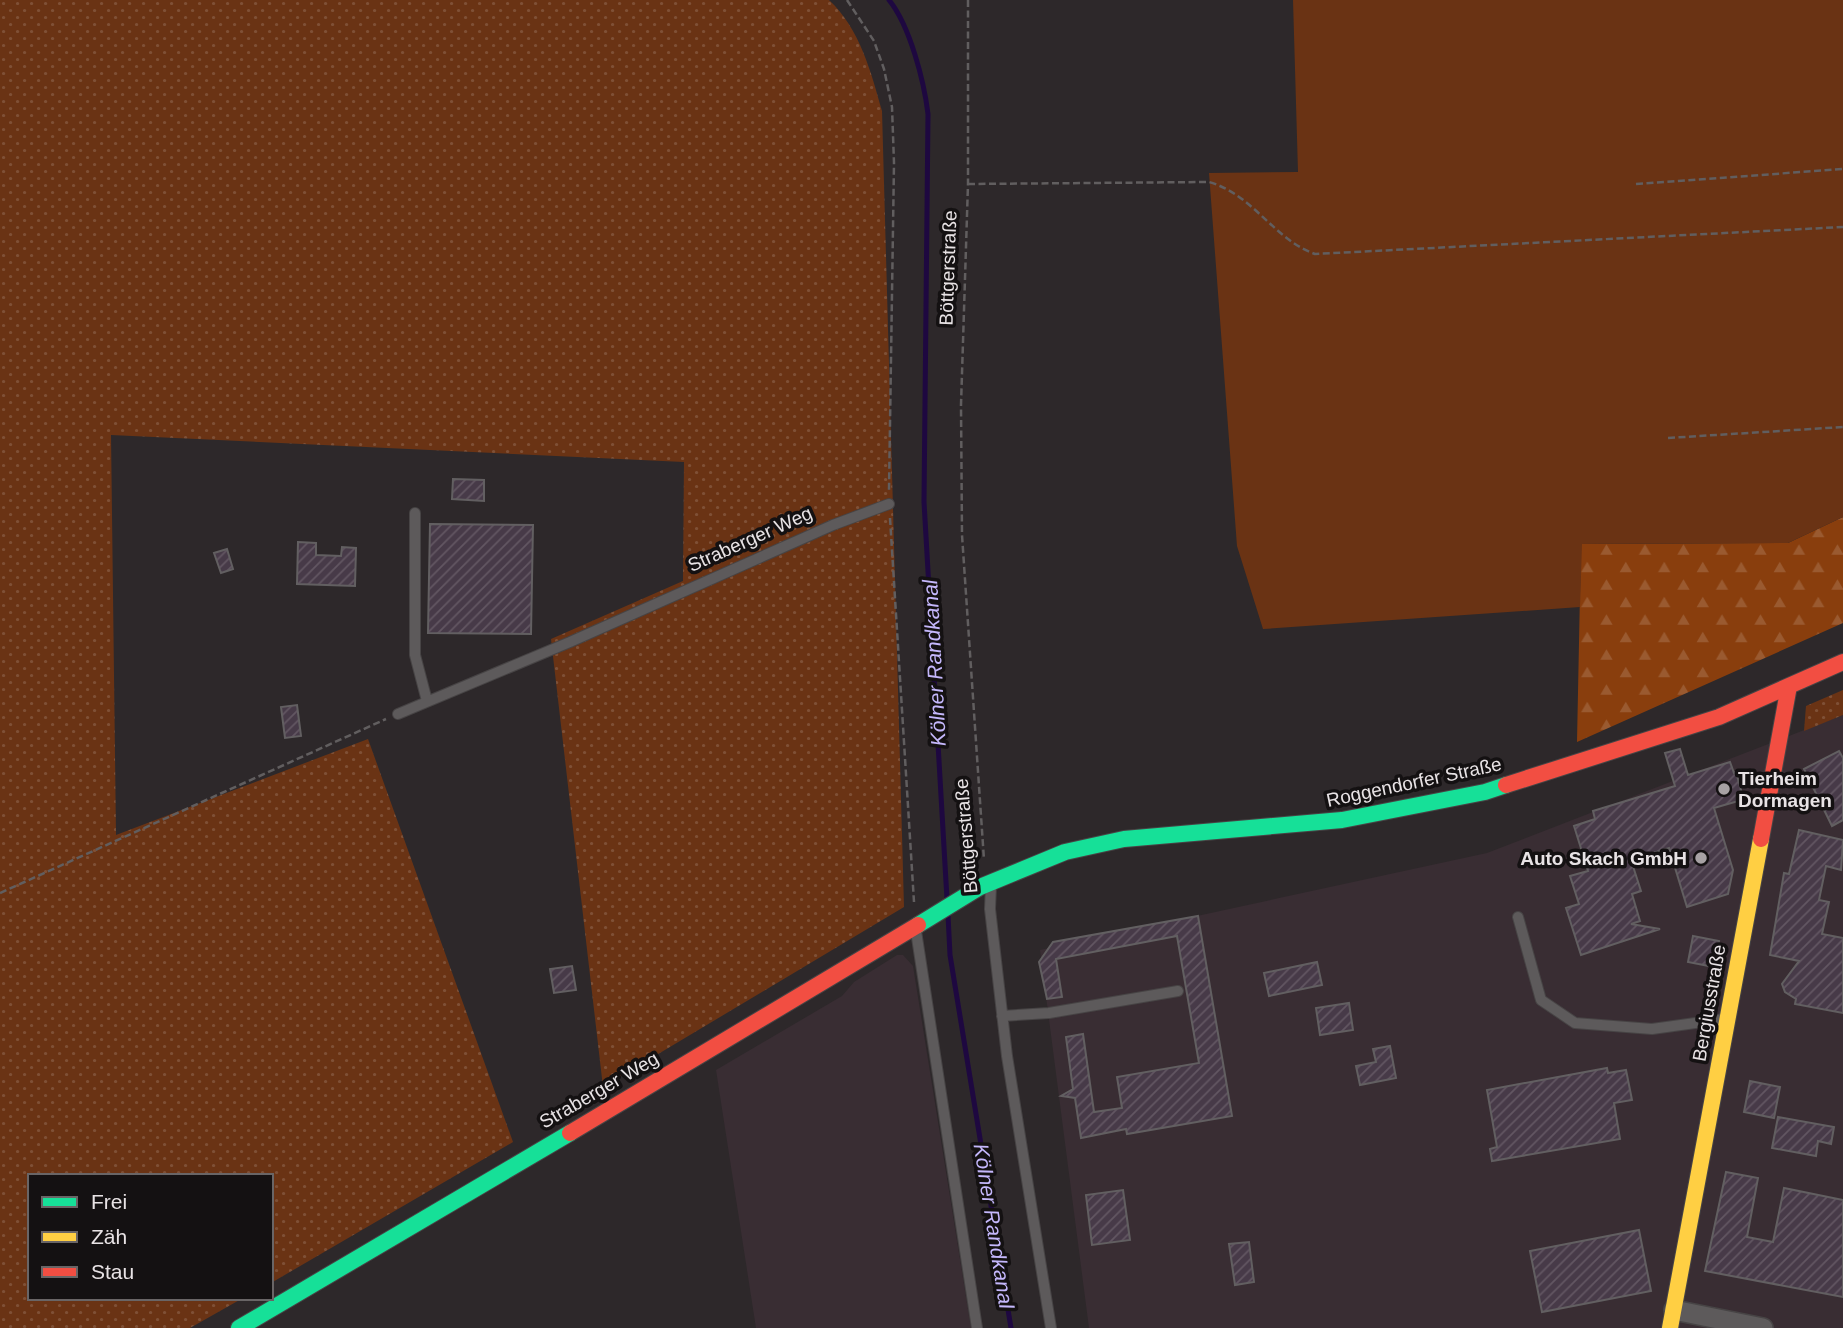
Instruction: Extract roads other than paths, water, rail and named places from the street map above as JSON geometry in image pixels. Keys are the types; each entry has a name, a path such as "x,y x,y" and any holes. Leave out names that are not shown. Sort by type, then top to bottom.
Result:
{"main road":[{"name":"Roggendorfer Straße","path":"986,884 1065,852 1124,839 1342,820 1485,792 1719,718 1843,662"},
{"name":"Bergiusstraße","path":"1672,1319 1789,686"},
{"name":"Straberger Weg","path":"239,1328 986,884"}],"street":[{"path":"1672,1319 1763,1328"}],"lane":[{"name":"Straberger Weg","path":"398,714 570,642 833,525 889,504"},
{"path":"415,513 415,655 427,701"},
{"name":"Böttgerstraße","path":"986,884 1002,1016 1051,1328"},
{"path":"1518,917 1541,1000 1575,1023 1653,1030 1728,1019"},
{"path":"920,924 917,948 977,1328"},
{"path":"1002,1016 1049,1013 1178,991"}],"waterway":[{"name":"Kölner Randkanal","path":"889,0 897,11 915,54 928,114 924,502 947,899"},
{"name":"Kölner Randkanal","path":"948,915 950,955 1011,1328"}],"place":[{"name":"Tierheim Dormagen","path":"1724,789"},
{"name":"Auto Skach GmbH","path":"1701,858"}]}
